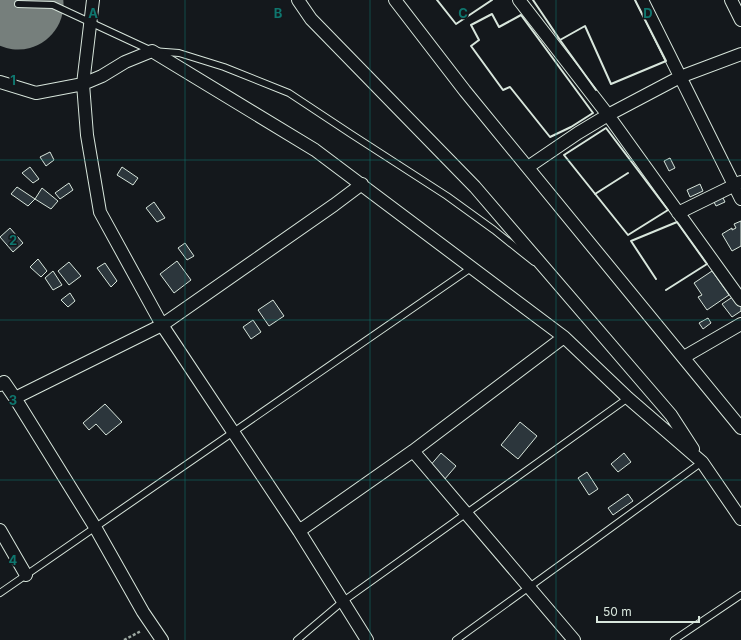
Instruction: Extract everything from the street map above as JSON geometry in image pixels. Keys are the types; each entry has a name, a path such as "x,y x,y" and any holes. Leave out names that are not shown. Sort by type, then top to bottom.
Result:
{"street":[{"path":"93,0 83,84 87,135 100,212 162,325 299,531 367,640"},
{"path":"298,0 311,19 475,187 554,278 670,415 741,519"},
{"path":"395,0 465,91 739,423"},
{"path":"519,0 608,115 741,300"},
{"path":"642,0 680,77 738,184 741,199"},
{"path":"731,0 741,20"},
{"path":"0,82 36,93 83,84 102,76 125,62 152,51 315,150 362,184 564,337 628,398 702,462"},
{"path":"528,167 578,133 608,115 680,77 741,54"},
{"path":"15,398 162,325 362,184"},
{"path":"678,213 738,184"},
{"path":"684,357 741,324"},
{"path":"299,531 413,451 564,337"},
{"path":"0,385 4,382 15,398 95,527 162,640"},
{"path":"413,451 530,586 574,640"},
{"path":"0,530 26,574"}],"lane":[{"path":"18,4 54,6 152,51 179,53 224,67 289,93 447,196 494,230 554,278"},
{"path":"0,593 471,268"},
{"path":"297,640 342,602 628,398"},
{"path":"456,640 702,462"},
{"path":"674,640 741,595"}],"path":[{"path":"124,640 153,626"}],"building":[{"path":"50,152 54,160 46,166 40,157"},
{"path":"670,158 675,168 669,171 664,161"},
{"path":"30,167 39,179 33,183 22,173"},
{"path":"122,167 138,178 133,185 117,175"},
{"path":"69,183 73,190 60,199 55,193"},
{"path":"700,184 703,191 690,197 687,190"},
{"path":"17,187 35,199 28,206 11,194"},
{"path":"42,188 58,201 51,209 35,199"},
{"path":"721,194 725,202 716,206 712,198"},
{"path":"154,202 165,218 157,222 146,208"},
{"path":"741,221 741,246 732,251 722,234 732,228 732,230 736,228 734,224"},
{"path":"10,228 23,243 13,252 0,237"},
{"path":"185,243 194,256 187,260 178,248"},
{"path":"38,259 47,271 41,277 30,267"},
{"path":"177,261 191,280 174,293 160,274"},
{"path":"69,262 81,276 69,285 58,271"},
{"path":"105,263 117,281 111,287 97,268"},
{"path":"53,271 62,285 53,290 45,278"},
{"path":"712,271 729,295 707,310 698,297 702,295 694,283"},
{"path":"70,293 75,301 68,307 61,300"},
{"path":"734,296 741,307 741,311 732,317 722,304"},
{"path":"273,300 284,316 269,326 258,310"},
{"path":"708,318 711,323 703,329 699,323"},
{"path":"253,320 261,332 251,339 243,327"},
{"path":"105,404 122,422 106,435 96,424 89,430 83,423"},
{"path":"520,422 537,436 518,459 501,445"},
{"path":"441,453 456,466 444,480 429,467"},
{"path":"624,453 631,462 618,472 611,464"},
{"path":"587,472 598,489 589,495 578,478"},
{"path":"628,494 633,501 613,515 608,508"}],"runway":[{"path":"11,0 18,4"}],"wall":[{"path":"437,0 456,24 492,0"},
{"path":"533,0 560,40 585,26 611,84 666,61 635,0"},
{"path":"492,14 499,27 521,15 593,113 571,127 550,137 510,87 503,90 471,46 479,40 471,25 492,14"},
{"path":"560,40 596,90"},
{"path":"606,128 668,210 628,235 564,155 606,128"},
{"path":"595,194 628,173"},
{"path":"656,279 631,241 677,222 707,264 666,290"}]}
